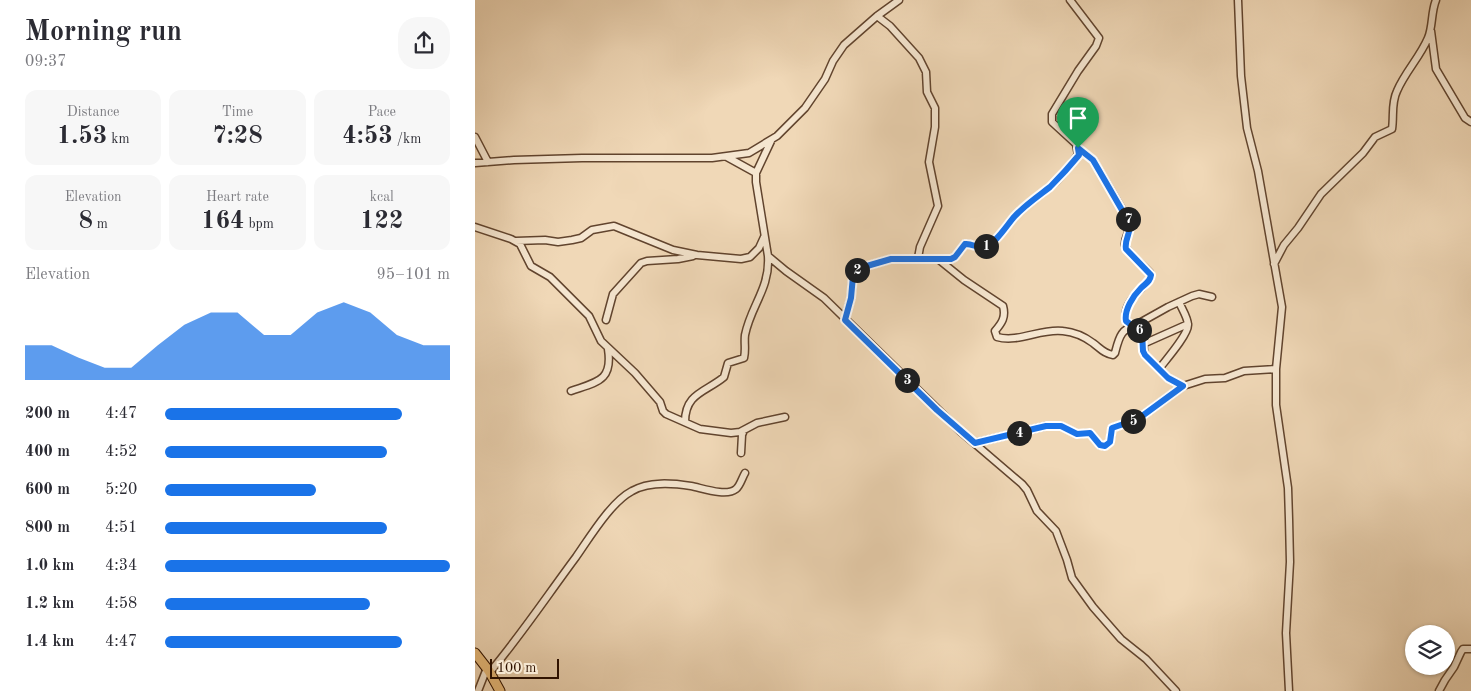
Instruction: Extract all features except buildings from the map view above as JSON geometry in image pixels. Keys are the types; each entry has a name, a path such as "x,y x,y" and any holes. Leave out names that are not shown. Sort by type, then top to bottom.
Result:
{"highway":[{"path":"475,653 489,670 500,691"}],"street":[{"path":"475,163 573,158 712,158 749,153 771,141 805,108 825,79 833,61 844,45 877,16 899,0"},
{"path":"845,320 851,298 853,276 860,268 891,259 947,259 955,257 965,244 984,247 1005,230 1027,204 1050,186 1069,168 1079,155 1076,144 1052,122 1052,114 1099,41 1097,35 1070,0"},
{"path":"1238,0 1241,76 1247,128 1256,160 1282,307 1277,369 1277,405 1288,488 1290,562 1286,633 1289,691"},
{"path":"1436,0 1432,10 1431,30 1435,69 1465,118 1471,122"},
{"path":"877,16 890,26 919,58 925,69 927,92 935,108 935,127 929,162 938,206 920,247 918,258"},
{"path":"1274,264 1284,245 1321,194 1363,153 1375,137 1392,129 1393,104 1397,91 1422,50 1431,30"},
{"path":"475,137 488,162"},
{"path":"685,422 686,412 695,396 724,377 728,363 744,358 746,349 745,335 767,279 767,256 756,173 771,141"},
{"path":"1078,148 1091,156 1130,224 1125,244 1126,249 1151,275 1148,282 1137,293 1125,314 1126,321 1141,332 1145,355 1168,378 1183,386"},
{"path":"727,157 756,173"},
{"path":"475,227 515,241 547,240 558,242 581,238 592,230 614,226 673,250 697,255 746,258 759,248 764,236"},
{"path":"515,241 522,247 531,266 550,277 589,316 599,338 645,384 662,404 664,412 700,429 736,433 757,423 785,417"},
{"path":"606,320 613,294 641,263 697,255"},
{"path":"767,256 824,298 937,410 1027,490 1037,510 1056,531 1072,578 1093,607 1121,639 1146,659 1176,691"},
{"path":"938,259 964,280 1003,306 1002,323 995,331 997,337 1005,338 1045,331 1065,331 1086,339 1106,353 1113,355 1121,334 1127,329 1135,328 1179,302 1198,294 1212,297"},
{"path":"1159,369 1172,353 1187,328 1179,302"},
{"path":"1143,344 1187,324"},
{"path":"571,391 600,381 605,377 609,365 608,348"},
{"path":"975,443 1056,425 1077,434 1090,433 1100,445 1105,446 1110,442 1112,428 1138,419 1183,386 1205,379 1225,378 1244,370 1277,369"},
{"path":"741,453 744,430"},
{"path":"478,691 489,670 535,615 596,528 622,498 631,491 652,484 671,484 731,492 737,488 745,473"},
{"path":"1439,691 1463,649 1471,648"}],"route":[{"path":"1078,148 1091,156 1129,221 1130,230 1125,244 1126,249 1151,275 1148,282 1131,302 1125,314 1126,321 1142,333 1145,355 1168,378 1183,386 1138,419 1112,428 1110,442 1105,446 1100,445 1090,433 1077,434 1056,425 975,443 937,410 884,356 845,320 851,298 853,276 860,268 891,259 951,259 955,257 965,244 986,246 1005,230 1027,204 1069,168 1079,155 1078,148"}]}
